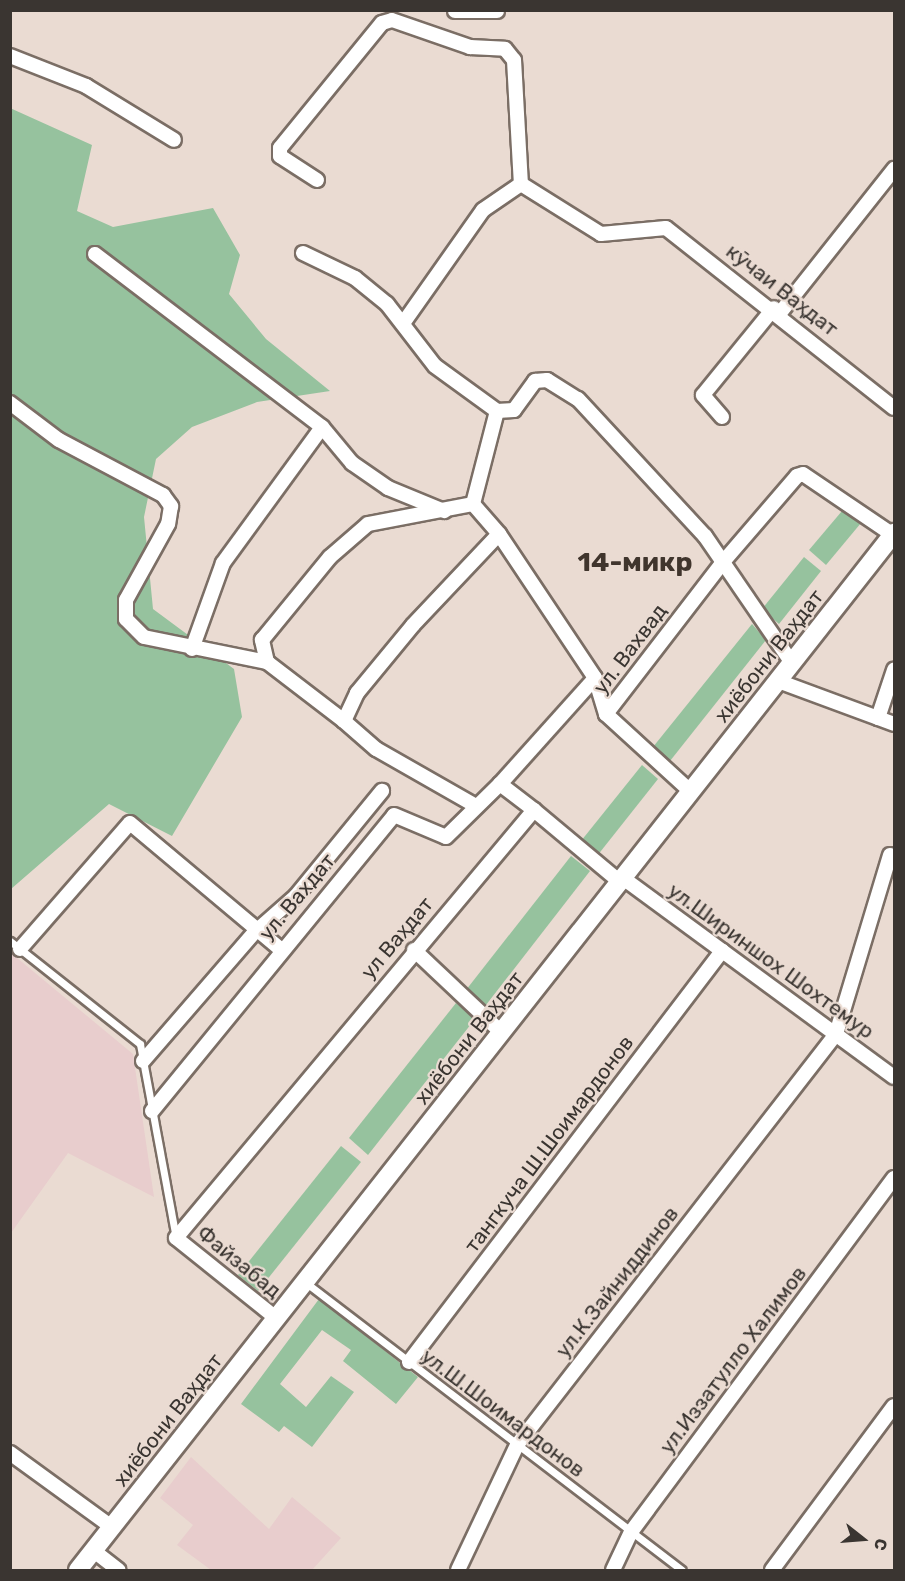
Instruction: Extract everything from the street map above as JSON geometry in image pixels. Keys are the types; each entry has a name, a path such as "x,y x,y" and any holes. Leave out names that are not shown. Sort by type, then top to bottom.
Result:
{"main road":[{"name":"хиёбони Ваҳдат","path":"78,1570 894,534"}],"street":[{"path":"455,15 497,11"},
{"path":"317,180 280,156 280,148 387,20 470,46 511,52 521,184 483,210 404,322"},
{"path":"10,56 86,86 174,140"},
{"path":"722,417 703,395 777,311 894,169"},
{"name":"кӯчаи Ваҳдат","path":"521,184 601,234 634,227 666,228 777,311 894,408"},
{"path":"303,253 355,278 404,322 435,366 497,411 514,410 535,381 559,386 603,424 705,537 792,663"},
{"path":"95,254 322,427 370,476 444,511"},
{"path":"10,403 59,440 167,501 168,524 126,600 126,619 144,637 192,649 267,662"},
{"path":"473,504 497,411"},
{"path":"192,649 224,563 322,427"},
{"name":"ул. Вахвад","path":"606,714 723,562 801,474 894,534"},
{"path":"473,504 368,524 330,557 270,629 260,649 267,662 376,748 476,806"},
{"path":"473,504 499,534 595,678 606,714 691,792"},
{"path":"344,721 357,693 412,625 499,534"},
{"path":"778,681 886,721 894,670"},
{"path":"595,678 500,784 621,880"},
{"name":"ул. Вахдат","path":"152,1111 280,950 394,815 446,837 500,784"},
{"path":"143,1061 254,933 296,896 382,791"},
{"name":"ул Ваҳдат","path":"176,1238 414,950 534,810"},
{"path":"15,945 130,823 254,933 280,950"},
{"path":"836,1034 890,855"},
{"name":"ул.Шириншох Шохтемур","path":"621,880 894,1077"},
{"path":"414,950 501,1032"},
{"name":"тангкуча Ш.Шоимардонов","path":"409,1362 722,951"},
{"name":"ул.К.Зайниддинов","path":"458,1570 517,1445 836,1034"},
{"name":"ул.Иззатулло Халимов","path":"613,1570 631,1532 894,1178"},
{"name":"Файзабад","path":"176,1238 276,1318"},
{"path":"772,1570 894,1406"},
{"path":"10,1453 112,1527"},
{"path":"94,1551 118,1570"}],"lane":[{"path":"15,945 140,1044 176,1238"},
{"name":"ул.Ш.Шоимардонов","path":"305,1282 682,1570"}],"shaded area":[{"path":"11,953 133,1054 154,1197 68,1153 11,1233"},
{"path":"191,1457 269,1529 292,1497 341,1538 312,1570 211,1570 177,1545 193,1525 160,1498"}],"green space":[{"path":"10,108 92,145 77,211 113,227 213,208 240,255 229,294 266,339 330,391 257,402 192,427 156,459 144,517 153,609 234,669 242,717 172,836 109,804 11,889"},
{"path":"842,511 861,523 826,565 809,550"},
{"path":"804,557 821,571 779,624 762,609"},
{"path":"752,624 766,640 670,761 653,747"},
{"path":"642,765 658,779 597,856 581,841"},
{"path":"571,856 590,871 486,1005 466,990"},
{"path":"456,1003 475,1019 368,1155 349,1138"},
{"path":"341,1146 361,1162 258,1291 238,1275"},
{"path":"319,1299 418,1377 396,1404 343,1361 351,1350 322,1330 280,1384 306,1407 331,1376 354,1392 312,1447 284,1426 279,1432 241,1404"}],"district":[{"name":"14-микр","path":"635,563"}]}
